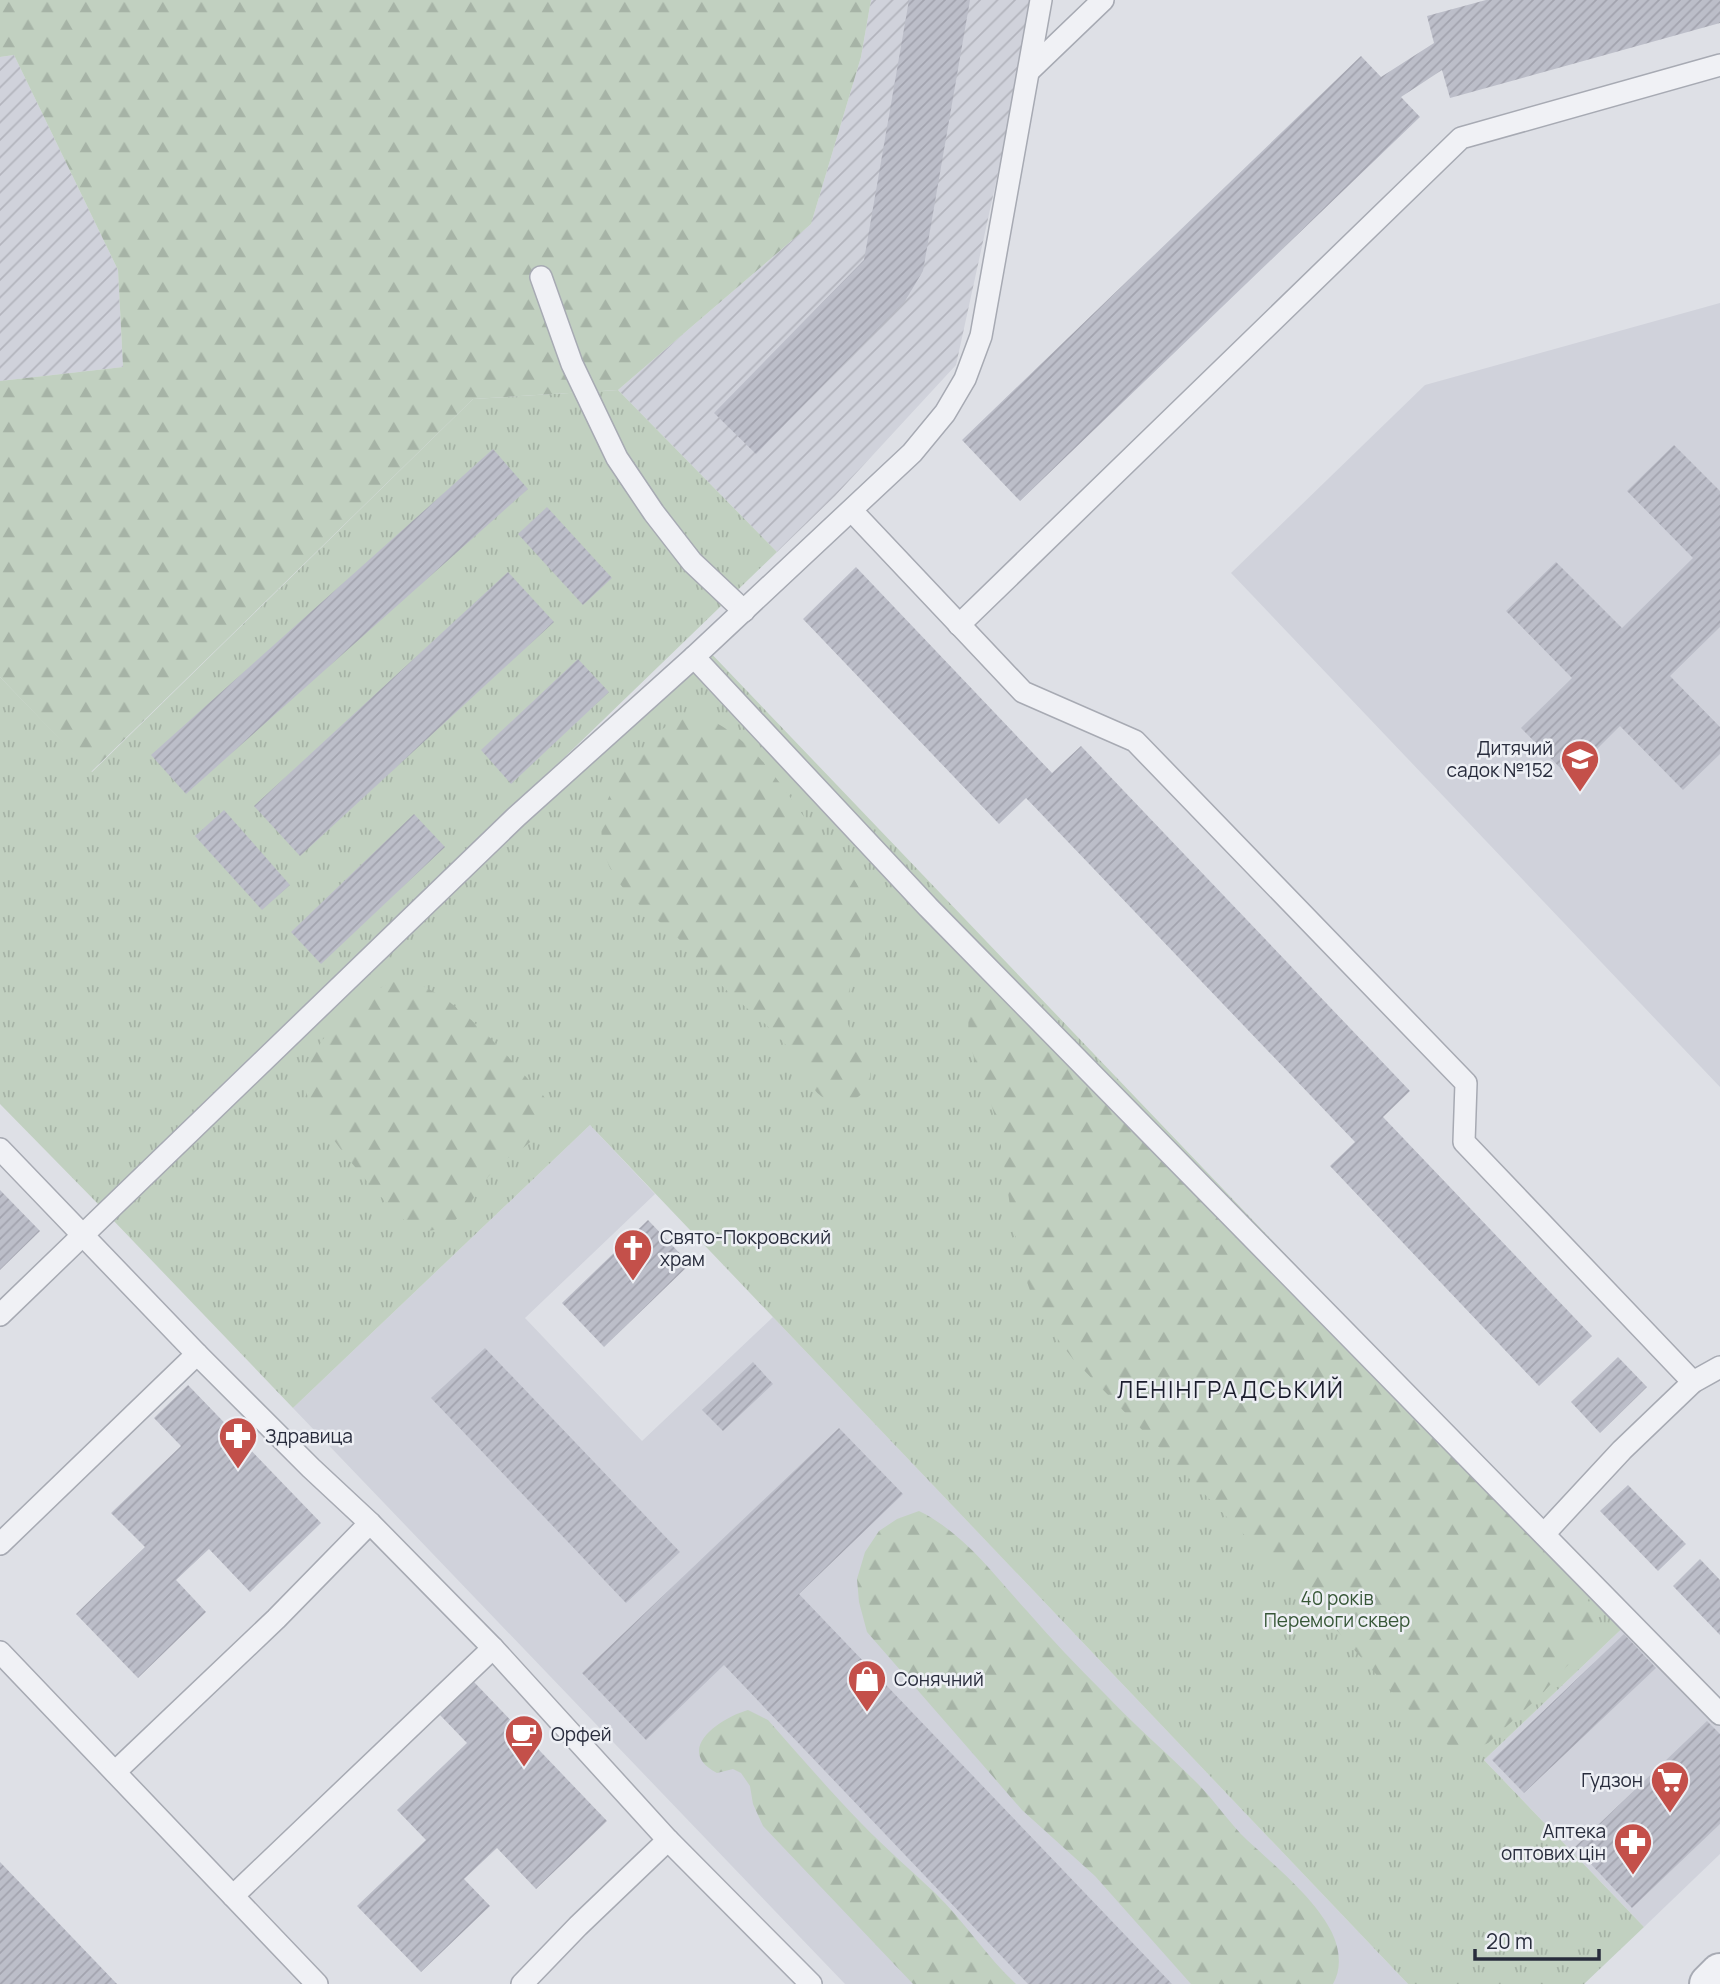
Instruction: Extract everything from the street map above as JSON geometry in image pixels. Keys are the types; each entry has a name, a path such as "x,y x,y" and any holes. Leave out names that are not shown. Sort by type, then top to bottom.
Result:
{"street":[{"path":"1709,1984 1720,1973"}],"lane":[{"path":"0,1315 516,817 852,511 912,453 945,413 965,379 981,336 1041,0"},
{"path":"1030,70 1103,0"},
{"path":"958,625 1461,138 1720,65"},
{"path":"541,277 572,364 617,458 692,562 744,611"},
{"path":"852,511 1023,692 1135,741 1466,1083 1464,1142 1693,1382"},
{"path":"694,657 928,907 1720,1714"},
{"path":"0,1149 197,1354 493,1648 668,1840 811,1984"},
{"path":"0,1544 197,1354"},
{"path":"1544,1534 1622,1450 1693,1382 1720,1367"},
{"path":"114,1772 276,1619 370,1523"},
{"path":"233,1896 493,1648"},
{"path":"0,1652 317,1984"},
{"path":"522,1984 668,1840"}],"shaded area":[{"path":"871,0 1031,0 1021,68 956,365 835,496 777,552 618,390 811,224 861,57"},
{"path":"14,55 118,270 123,367 0,381 0,57"},
{"name":"Дитячий садок №152","path":"1720,303 1720,1087 1231,573 1425,385"},
{"name":"Сонячний","path":"590,1125 655,1194 525,1318 642,1441 773,1317 1408,1984 845,1984 293,1408"},
{"path":"1633,1618 1720,1710 1720,1854 1644,1927 1484,1760"}],"green space":[{"path":"0,0 871,0 861,57 811,224 618,390 473,399 91,772 0,677 0,381 123,367 118,270 14,55 0,57"},
{"path":"618,390 777,552 100,1206 0,1104 0,677 92,772 473,399"},
{"name":"40 років Перемоги сквер","path":"705,647 1633,1618 1484,1760 1644,1927 1584,1984 1408,1984 590,1125 293,1408 112,1219"},
{"path":"705,717 724,727 755,753 851,875 862,893 867,917 866,931 846,1011 849,1027 868,1060 870,1078 862,1094 855,1099 838,1103 817,1093 781,1039 719,983 676,936 632,898 610,868 604,852 602,819 614,786 637,755 658,733 686,718"},
{"path":"393,982 412,982 429,989 460,1010 538,1090 546,1099 548,1108 547,1119 533,1139 491,1173 455,1221 434,1230 420,1230 409,1224 382,1198 332,1138 309,1100 305,1086 306,1075 316,1050 333,1026 361,999"},
{"path":"991,983 1550,1553 1597,1612 1600,1623 1597,1633 1540,1696 1488,1743 1474,1750 1453,1749 1435,1735 1399,1700 1333,1626 1073,1359 1047,1323 1035,1303 1020,1259 995,1117 969,1037 969,1017 973,1001 982,989"},
{"path":"919,1511 950,1531 978,1556 1045,1632 1126,1716 1198,1784 1240,1833 1314,1905 1330,1929 1338,1949 1338,1970 1333,1984 1191,1984 1095,1876 1022,1810 867,1632 859,1602 857,1579 865,1552 879,1531 897,1519"},
{"path":"748,1710 768,1720 861,1823 946,1904 1016,1984 913,1984 763,1826 753,1804 750,1786 741,1773 733,1769 717,1773 705,1764 699,1755 700,1745 714,1727"}],"building":[{"path":"909,0 970,0 923,271 905,301 756,454 714,413 864,260"},
{"path":"1486,0 1720,0 1720,23 1450,98 1442,70 1401,97 1420,117 1020,501 962,440 1361,56 1381,77 1434,43 1427,16"},
{"path":"1674,445 1720,491 1720,627 1670,676 1720,727 1720,754 1683,790 1620,726 1569,777 1521,728 1572,678 1506,611 1556,562 1622,628 1693,558 1627,491"},
{"path":"493,449 528,489 186,794 151,755"},
{"path":"547,507 612,578 583,605 518,534"},
{"path":"856,567 1052,773 1081,746 1410,1091 1383,1117 1592,1336 1539,1386 1330,1166 1355,1142 1026,798 999,824 803,619"},
{"path":"508,572 554,622 300,856 254,806"},
{"path":"578,659 609,692 511,784 481,750"},
{"path":"224,810 290,885 262,910 195,836"},
{"path":"414,814 445,847 321,964 291,932"},
{"path":"0,1190 40,1231 0,1270"},
{"path":"648,1220 690,1264 604,1347 562,1303"},
{"path":"485,1348 680,1552 626,1603 431,1398"},
{"path":"1618,1357 1647,1387 1600,1433 1571,1402"},
{"path":"753,1362 773,1384 723,1431 702,1410"},
{"path":"188,1385 321,1523 250,1592 209,1549 176,1580 206,1612 138,1678 76,1614 145,1547 111,1513 181,1446 154,1418"},
{"path":"839,1428 903,1494 799,1594 1172,1984 1028,1984 724,1665 646,1740 582,1673"},
{"path":"1628,1485 1686,1544 1658,1571 1600,1511"},
{"path":"1700,1559 1720,1580 1720,1635 1673,1586"},
{"path":"1624,1634 1656,1668 1524,1793 1492,1760"},
{"path":"474,1682 607,1821 536,1889 497,1848 464,1879 490,1906 421,1972 357,1906 426,1840 397,1810 467,1743 440,1715"},
{"path":"1707,1721 1720,1734 1720,1824 1632,1908 1575,1847"},
{"path":"0,1862 117,1984 0,1984"}],"place":[{"name":"Дитячий садок №152","path":"1580,793"},
{"name":"Свято-Покровский храм","path":"633,1282"},
{"name":"Здравица","path":"238,1470"},
{"name":"Сонячний","path":"867,1713"},
{"name":"Орфей","path":"524,1768"},
{"name":"Гудзон","path":"1670,1814"},
{"name":"Аптека оптових цін","path":"1633,1876"}],"district":[{"name":"ЛЕНІНГРАДСЬКИЙ","path":"1231,1389"}]}
